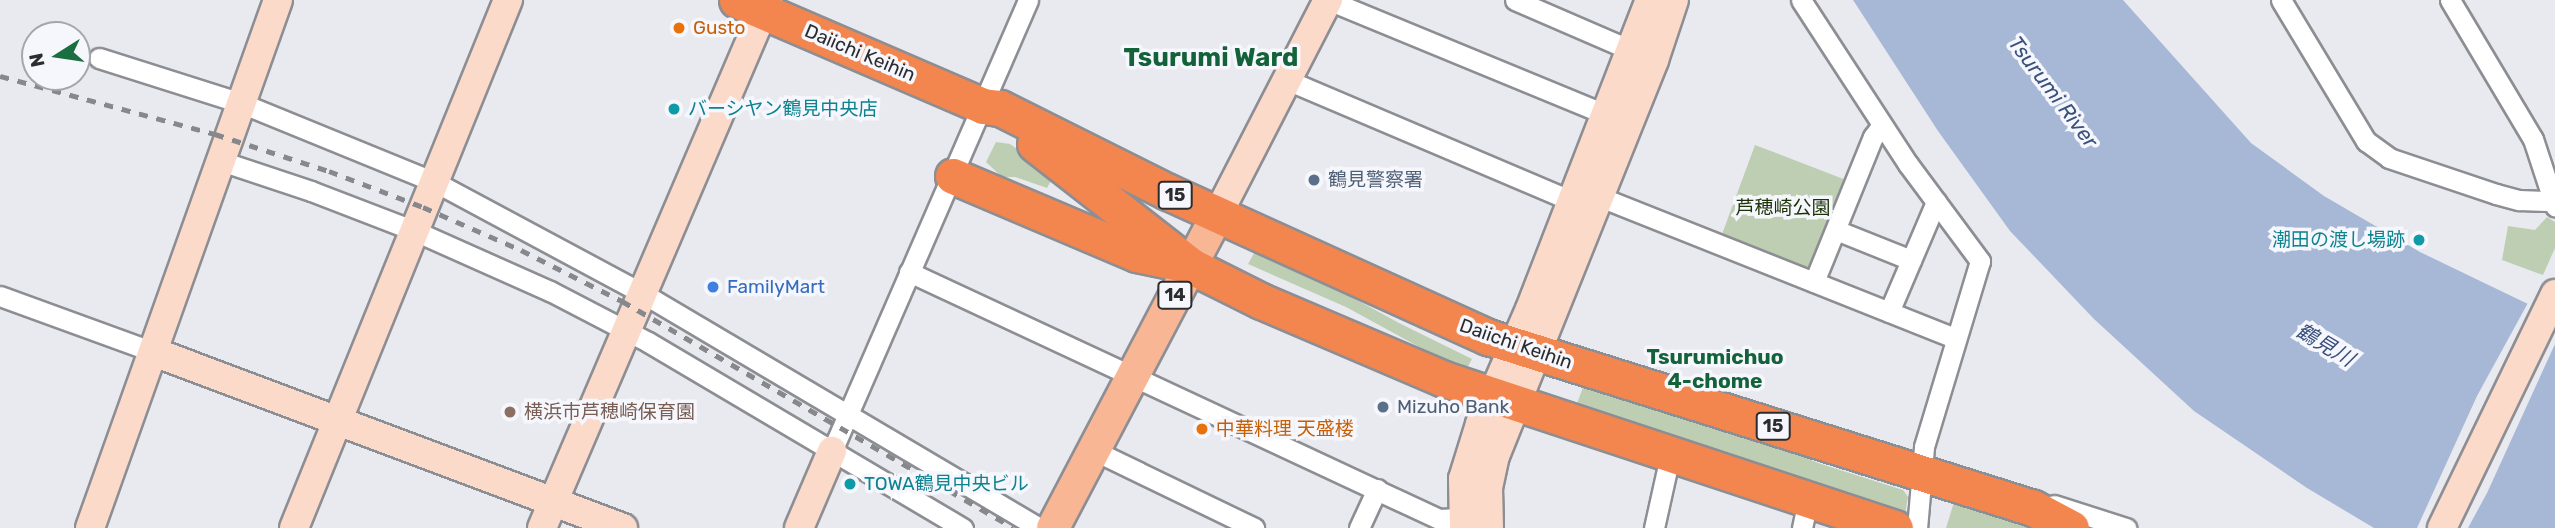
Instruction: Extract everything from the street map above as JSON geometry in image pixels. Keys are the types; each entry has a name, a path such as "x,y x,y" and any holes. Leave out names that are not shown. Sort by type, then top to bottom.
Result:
{"highway":[{"name":"Daiichi Keihin","path":"756,4 983,106 1000,108 1367,284 1488,337 1936,477 2033,509 2071,528"},
{"name":"Daiichi Keihin","path":"983,106 994,123 1043,148 1191,265 1261,301 1444,379 1670,456 1805,514 1895,528"},
{"name":"15","path":"953,176 1138,254 1191,265"}],"main road":[{"name":"14","path":"1053,528 1218,214"}],"street":[{"path":"90,528 278,0"},
{"path":"294,528 508,0"},
{"path":"799,528 1028,0"},
{"path":"1218,214 1328,0 1605,114"},
{"path":"1515,0 1642,55"},
{"path":"909,272 1439,519 1476,523 1495,456 1503,399 1582,195 1642,55 1650,0"},
{"path":"1582,195 1605,114 1674,0"},
{"path":"1801,0 1882,125 1980,261 1924,447 1936,477 1917,528"},
{"path":"2281,0 2367,141 2374,147 2389,158 2496,194 2519,200 2553,203 2533,138 2450,0"},
{"path":"542,528 642,293 756,4"},
{"path":"99,58 241,103 435,182 642,293 1039,528"},
{"path":"1287,80 1956,339"},
{"path":"1814,282 1873,137 1882,125"},
{"path":"221,161 311,191 415,231 550,291 626,331 963,528"},
{"path":"1889,312 1936,202"},
{"path":"1836,230 1911,260"},
{"path":"2442,528 2554,295"},
{"path":"0,296 623,528"},
{"path":"1093,450 1254,528"},
{"path":"1654,528 1670,456"},
{"path":"1936,477 2042,501 2126,528"},
{"path":"1359,528 1377,489"}],"green space":[{"path":"996,142 1010,144 1036,163 1035,169 1052,179 1047,188 1015,177 1002,177 986,162"},
{"name":"芦穂崎公園","path":"1755,145 1846,180 1812,265 1806,268 1721,237"},
{"path":"2547,217 2555,222 2555,248 2543,275 2502,260 2508,226 2535,230"},
{"path":"1258,246 1399,323 1472,359 1465,372 1346,307 1248,264"},
{"path":"1585,382 1753,434 1818,463 1903,490 1908,497 1905,514 1903,516 1747,467 1689,441 1576,406"},
{"path":"1955,499 2041,528 1946,528"}],"water":[{"path":"1853,0 2123,0 2251,143 2324,196 2420,252 2555,317 2555,528 2374,528 2307,488 2194,411 2094,319 2010,231 1938,131"}],"pier":[{"path":"2529,301 2555,313 2555,344 2487,493 2468,528 2417,528 2477,396"}],"railway":[{"path":"0,76 215,134 329,171 423,207 521,250 622,301 1013,528"}],"place":[{"name":"Gusto","path":"679,28"},
{"name":"バーシヤン鶴見中央店","path":"674,109"},
{"name":"鶴見警察署","path":"1314,180"},
{"name":"潮田の渡し場跡","path":"2419,240"},
{"name":"FamilyMart","path":"713,287"},
{"name":"Mizuho Bank","path":"1383,407"},
{"name":"横浜市芦穂崎保育園","path":"510,412"},
{"name":"中華料理 天盛楼","path":"1202,429"},
{"name":"TOWA鶴見中央ビル","path":"850,484"}],"district":[{"name":"Tsurumi Ward","path":"1211,58"},
{"name":"Tsurumichuo 4-chome","path":"1715,369"}],"water label":[{"name":"Tsurumi River","path":"2053,92"},
{"name":"鶴見川","path":"2325,345"}]}
